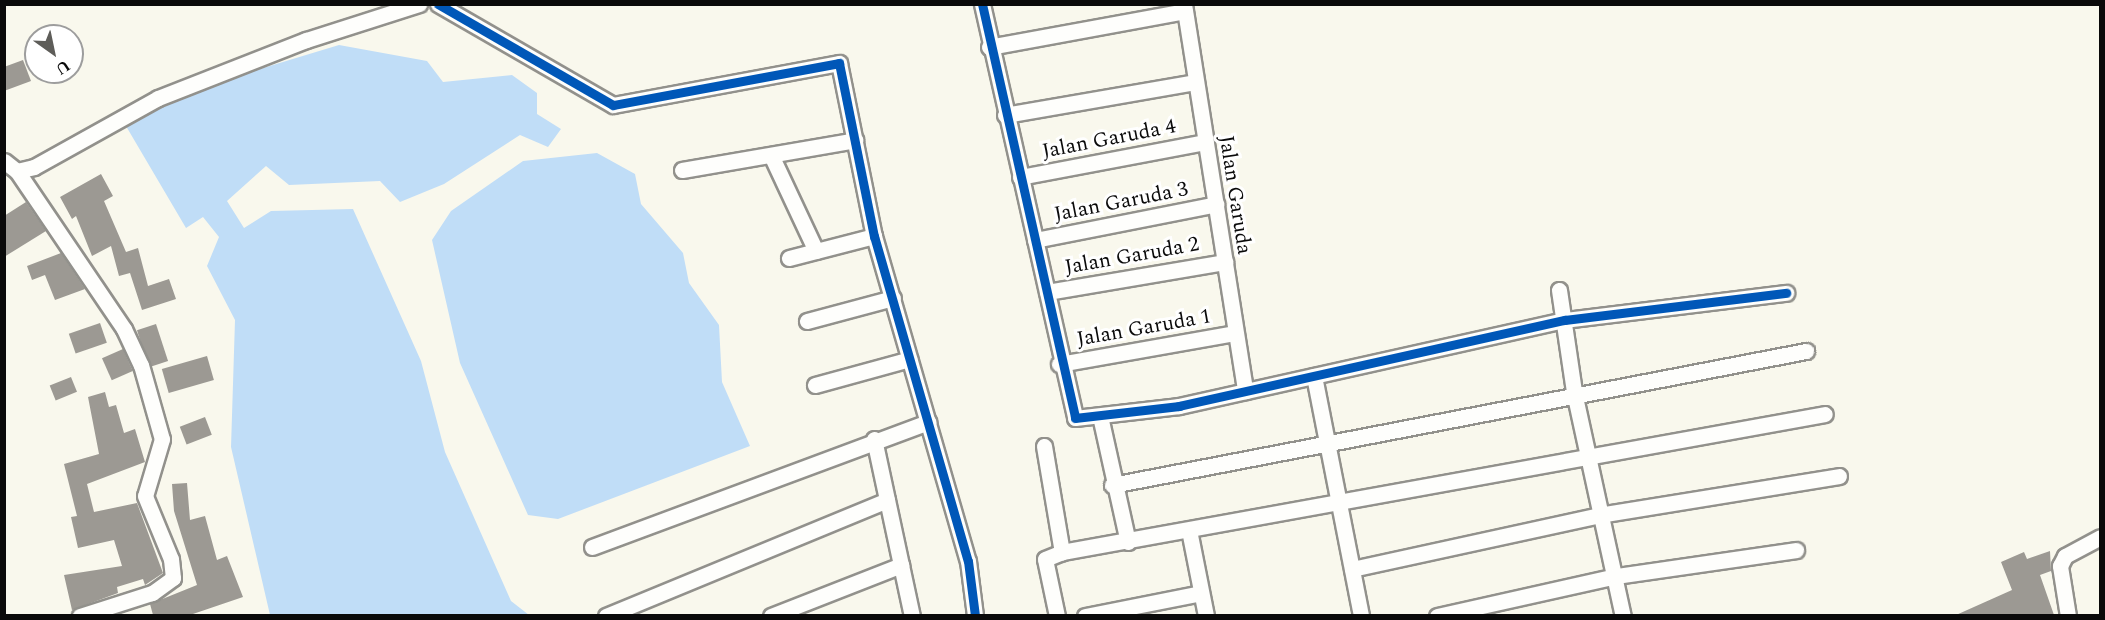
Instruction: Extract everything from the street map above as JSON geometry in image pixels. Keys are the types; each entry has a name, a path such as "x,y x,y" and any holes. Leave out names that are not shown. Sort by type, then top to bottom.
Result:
{"street":[{"path":"438,4 613,105 839,63 874,236 968,561 975,615"},
{"path":"982,4 989,47 1047,292 1070,413 1081,420 1245,391 1565,320 1786,292"},
{"path":"17,171 34,167 158,98 306,40 415,5"},
{"path":"989,47 1185,8"},
{"name":"Jalan Garuda","path":"1185,8 1245,391"},
{"path":"1005,114 1197,82"},
{"path":"682,170 855,140"},
{"name":"Jalan Garuda 4","path":"1020,177 1206,142"},
{"path":"771,155 816,251"},
{"path":"4,161 17,171 124,329 141,365 162,439 145,496 171,559 172,578 152,593 80,615"},
{"name":"Jalan Garuda 3","path":"1035,240 1216,204"},
{"path":"789,258 874,236"},
{"name":"Jalan Garuda 2","path":"1047,292 1224,262"},
{"path":"1559,290 1574,392 1605,514 1623,615"},
{"path":"807,321 893,298"},
{"name":"Jalan Garuda 1","path":"1059,364 1236,333"},
{"path":"1112,485 1574,392 1806,351"},
{"path":"815,385 910,359"},
{"path":"1314,376 1361,615"},
{"path":"1057,615 1045,559 1062,552 1340,505 1591,455 1825,414"},
{"path":"1100,416 1112,485 1128,542"},
{"path":"592,547 874,439 929,422"},
{"path":"874,439 912,615"},
{"path":"1044,446 1062,552"},
{"path":"1352,569 1605,514 1839,476"},
{"path":"606,615 887,500"},
{"path":"1189,530 1206,615"},
{"path":"2068,615 2060,566 2074,550 2100,537"},
{"path":"1437,615 1616,576 1796,550"},
{"path":"771,615 901,565"},
{"path":"1085,615 1202,593"}],"water":[{"path":"339,45 427,61 443,82 512,75 537,93 537,114 561,129 548,147 520,135 444,184 400,202 380,181 289,185 266,166 227,201 244,228 271,211 353,209 421,361 445,452 511,601 529,615 270,615 231,447 235,320 207,266 219,237 203,217 186,228 123,121 213,83"},
{"path":"597,153 635,174 641,204 683,253 689,283 719,325 722,382 750,446 558,519 528,515 460,363 432,240 451,211 523,161"}],"building":[{"path":"23,60 24,84 4,91 4,67"},
{"path":"101,174 113,196 104,201 126,252 138,248 148,286 169,279 176,299 142,310 130,273 119,276 111,246 92,256 76,216 72,219 60,197"},
{"path":"26,202 46,231 4,257 4,216"},
{"path":"61,253 85,289 55,300 45,275 32,280 27,266"},
{"path":"100,323 107,343 76,354 69,334"},
{"path":"156,324 168,361 149,367 137,330"},
{"path":"123,349 133,371 112,380 102,358"},
{"path":"207,356 214,380 169,393 162,369"},
{"path":"71,377 77,392 56,400 50,386"},
{"path":"105,392 109,407 116,405 124,433 135,429 145,462 87,484 94,512 137,503 163,573 145,585 143,579 117,587 118,593 72,610 64,575 122,566 114,540 78,548 71,517 77,516 64,464 99,454 88,397"},
{"path":"205,417 212,435 187,444 180,427"},
{"path":"187,483 190,520 205,516 217,560 227,556 243,597 190,615 153,615 150,604 197,585 174,511 172,484"},
{"path":"2050,551 2051,571 2040,575 2054,615 1956,615 2012,590 2001,562 2024,552 2027,559"}],"cycle path":[{"path":"438,4 613,105 839,63 874,236 968,561 975,616"},
{"path":"982,4 1075,418 1179,406 1565,320 1786,293"}]}
